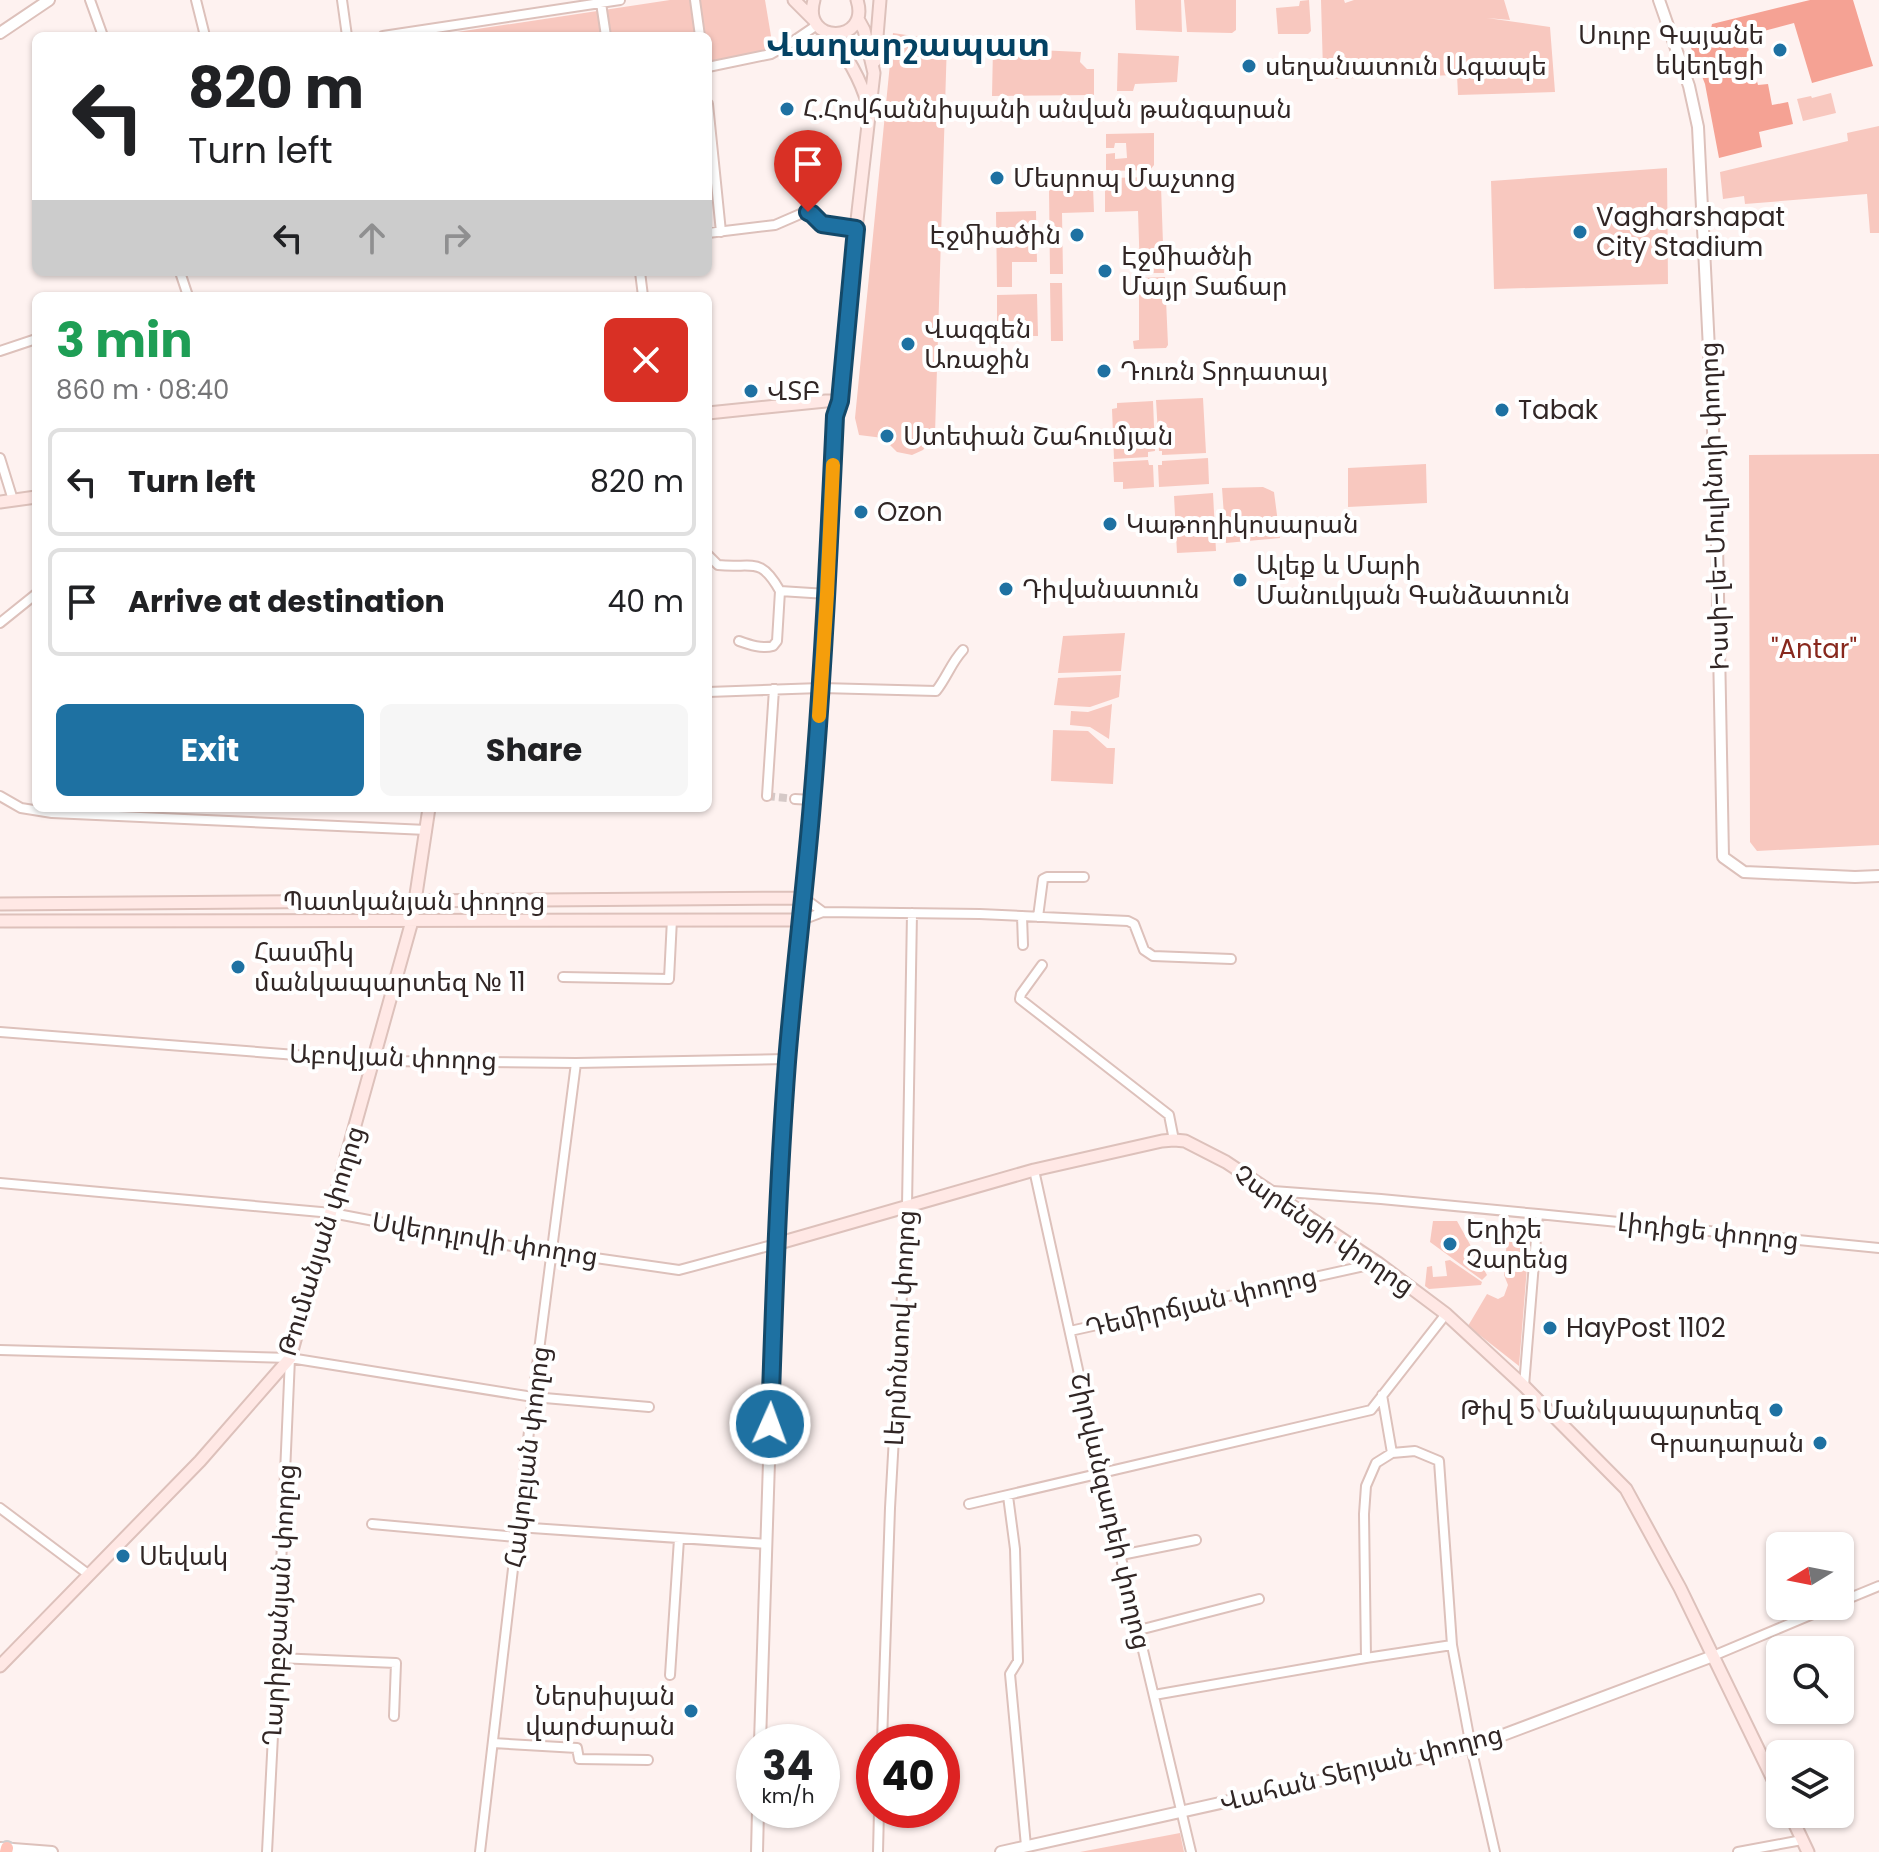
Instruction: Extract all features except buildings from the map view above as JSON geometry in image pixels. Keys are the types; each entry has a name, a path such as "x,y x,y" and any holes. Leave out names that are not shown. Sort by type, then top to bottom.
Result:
{"main road":[{"path":"794,0 847,56 863,88 870,112"},
{"path":"814,0 812,11 815,22"},
{"path":"880,0 840,401 835,416 821,688 787,1059 776,1244 1034,1170 1174,1140"},
{"path":"828,33 849,30 859,7"},
{"path":"859,7 874,73"},
{"path":"712,413 840,401"},
{"path":"0,502 32,498"},
{"name":"Թումանյան փողոց","path":"0,1666 200,1461 290,1358 412,921 429,812"},
{"name":"Պատկանյան փողոց","path":"0,904 804,898"},
{"name":"Պատկանյան փողոց","path":"0,921 802,920"},
{"name":"Չարենցի փողոց","path":"1174,1140 1185,1141 1226,1162 1272,1191 1446,1314 1524,1386 1626,1489 1680,1588 1766,1765"},
{"path":"1796,1828 1808,1852"}],"street":[{"path":"0,33 49,0"},
{"path":"90,0 102,32"},
{"path":"196,0 204,32"},
{"path":"342,0 346,32"},
{"path":"409,32 620,0"},
{"path":"695,0 699,32"},
{"name":"Իսսի-լե-Մուլինոյի փողոց","path":"1659,0 1689,86 1700,142 1716,491 1723,857 1744,872 1879,876"},
{"path":"601,3 605,32"},
{"path":"712,66 771,54 792,42 815,22"},
{"path":"712,143 721,232"},
{"path":"712,233 775,225 805,212 812,214 822,224 856,229"},
{"path":"0,351 32,340"},
{"path":"0,458 13,500"},
{"path":"712,559 718,565 758,566 766,570 780,591 777,641 773,646 739,641"},
{"path":"780,591 827,594"},
{"path":"0,623 32,597"},
{"path":"712,692 821,688 936,691 963,650"},
{"path":"767,796 774,689"},
{"path":"0,796 21,808 32,809"},
{"path":"795,799 812,800"},
{"path":"73,812 427,830"},
{"path":"1038,917 1043,879 1084,877"},
{"path":"804,898 823,912"},
{"name":"Պատկանյան փողոց","path":"802,920 823,912 1128,921 1134,924 1144,950 1153,956 1231,959"},
{"name":"Լերմոնտով փողոց","path":"883,1724 890,1508 907,1206 912,913"},
{"path":"1022,916 1023,945"},
{"path":"563,977 669,979 672,919"},
{"path":"1042,965 1020,999 1169,1115 1174,1140"},
{"name":"Աբովյան փողոց","path":"0,1032 374,1061 576,1063 787,1059"},
{"name":"Հակոբյան փողոց","path":"480,1852 517,1527 576,1063"},
{"name":"Շիրվանզադեի փողոց","path":"1034,1170 1101,1474 1191,1852"},
{"name":"Սվերդլովի փողոց","path":"0,1183 332,1213 484,1242 679,1270 776,1244"},
{"name":"Լիդիցե փողոց","path":"1272,1191 1879,1248"},
{"path":"1524,1386 1538,1214"},
{"path":"761,1724 776,1244"},
{"name":"Դեմիրճյան փողոց","path":"1070,1331 1378,1263"},
{"path":"969,1504 1371,1410 1446,1314"},
{"path":"0,1350 290,1358 533,1397 649,1407"},
{"name":"Ղարիբջանյան փողոց","path":"267,1852 290,1358"},
{"path":"1382,1394 1392,1453"},
{"path":"1366,1658 1366,1486 1376,1463 1392,1453 1415,1451 1439,1461 1452,1645 1495,1852"},
{"path":"1008,1496 1015,1549 1018,1661 1010,1674 1026,1846"},
{"path":"0,1508 88,1574"},
{"path":"372,1524 517,1537"},
{"path":"517,1527 766,1544"},
{"path":"670,1675 679,1539"},
{"path":"1121,1555 1196,1540"},
{"path":"1854,1596 1879,1586"},
{"path":"1139,1630 1259,1599"},
{"path":"1713,1656 1799,1620"},
{"path":"1154,1695 1452,1645"},
{"name":"Վահան Տերյան փողոց","path":"1001,1852 1471,1747 1713,1656"},
{"path":"277,1658 396,1663 394,1716"},
{"path":"493,1743 577,1748 579,1759 648,1760"},
{"path":"757,1852 758,1828"},
{"path":"878,1852 879,1828"},
{"path":"1738,1852 1802,1840"},
{"path":"4,1849 52,1852"}],"green space":[{"path":"670,0 765,0 772,42 765,52 712,61 712,32 458,32"},
{"path":"1135,0 1181,0 1182,32 1136,30"},
{"path":"1184,0 1236,0 1236,30 1232,33 1187,32"},
{"path":"1309,0 1311,31 1308,34 1278,34 1276,8 1299,6 1300,1"},
{"path":"1321,0 1344,0 1345,3 1354,0 1504,0 1510,20 1487,18 1550,27 1555,92 1458,95 1457,75 1328,79 1323,71"},
{"path":"893,33 947,41 935,434 923,450 912,455 897,452 883,438 859,435 855,418"},
{"path":"993,48 1081,52 1080,62 1087,69 1094,69 1094,95 992,96"},
{"path":"1118,53 1179,56 1177,82 1135,84 1133,91 1117,91"},
{"path":"1831,93 1836,113 1803,121 1797,99"},
{"path":"1879,126 1879,233 1870,233 1867,194 1745,204 1744,196 1723,199 1720,172 1848,141 1847,133"},
{"path":"1154,133 1154,165 1150,170 1106,171 1106,154 1115,153 1115,159 1127,158 1126,143 1115,143 1114,148 1106,148 1106,134"},
{"name":"Vagharshapat City Stadium","path":"1667,168 1668,284 1494,289 1491,181"},
{"path":"1152,177 1161,186 1164,273 1140,273 1138,211 1105,212 1105,185 1111,178"},
{"path":"1093,187 1094,212 1062,213 1063,274 1050,274 1049,188"},
{"path":"1036,211 1037,262 1012,262 1012,287 997,287 996,212"},
{"path":"1165,277 1168,345 1166,348 1134,349 1133,341 1139,340 1139,278"},
{"path":"1050,283 1062,283 1063,341 1051,341"},
{"path":"1037,294 1038,336 997,336 997,295"},
{"path":"1203,398 1206,453 1162,455 1159,451 1156,400"},
{"path":"1153,401 1155,451 1148,452 1148,457 1114,459 1112,409 1117,408 1117,403"},
{"name":"\"Antar\"","path":"1879,454 1879,845 1757,851 1750,842 1749,455"},
{"path":"1208,458 1209,484 1159,487 1158,465 1162,465 1162,461"},
{"path":"1148,460 1149,465 1153,465 1154,487 1123,489 1123,482 1114,482 1113,462"},
{"path":"1426,464 1427,503 1348,507 1348,468"},
{"path":"1263,487 1274,492 1280,538 1226,543 1222,488"},
{"path":"1213,493 1216,551 1177,553 1174,496"},
{"path":"1125,633 1121,671 1058,673 1063,636"},
{"path":"1121,675 1119,697 1090,707 1054,705 1058,678"},
{"path":"1112,704 1109,739 1090,727 1070,725 1071,711 1088,712"},
{"path":"1053,730 1088,731 1107,748 1115,748 1113,784 1051,781"},
{"path":"1433,1221 1457,1221 1487,1275 1482,1280 1430,1242"},
{"path":"1508,1228 1530,1230 1519,1366 1468,1326 1487,1294 1498,1299 1504,1296 1508,1285 1504,1275"},
{"path":"1450,1260 1482,1282 1481,1285 1429,1289 1425,1286 1427,1267 1432,1266 1433,1277 1447,1276 1445,1261"},
{"path":"1180,1833 1184,1852 1080,1852"}],"shaded area":[{"path":"1810,0 1853,0 1873,66 1812,83 1794,23 1745,36 1758,85 1768,84 1772,105 1788,102 1793,124 1759,132 1762,147 1719,158 1705,84 1686,35 1698,33 1706,51 1712,24"}],"tunnel":[{"path":"767,796 795,799"}],"slow traffic":[{"path":"819,716 833,465"}],"place":[{"name":"Սուրբ Գայանե եկեղեցի","path":"1780,50"},
{"name":"սեղանատուն Ագապե","path":"1249,66"},
{"name":"Հ.Հովհաննիսյանի անվան թանգարան","path":"787,109"},
{"name":"Մեսրոպ Մաչտոց","path":"997,178"},
{"name":"Vagharshapat City Stadium","path":"1580,232"},
{"name":"Էջմիածին","path":"1077,235"},
{"name":"Էջմիածնի Մայր Տաճար","path":"1105,271"},
{"name":"Վազգեն Առաջին","path":"908,344"},
{"name":"Դուռն Տրդատայ","path":"1104,371"},
{"name":"ՎՏԲ","path":"751,391"},
{"name":"Tabak","path":"1502,410"},
{"name":"Ստեփան Շահումյան","path":"887,436"},
{"name":"Ozon","path":"861,512"},
{"name":"Կաթողիկոսարան","path":"1110,524"},
{"name":"Ալեք և Մարի Մանուկյան Գանձատուն","path":"1240,580"},
{"name":"Դիվանատուն","path":"1006,589"},
{"name":"Հասմիկ մանկապարտեզ № 11","path":"238,967"},
{"name":"Եղիշե Չարենց","path":"1450,1244"},
{"name":"HayPost 1102","path":"1550,1328"},
{"name":"Թիվ 5 Մանկապարտեզ","path":"1776,1410"},
{"name":"Գրադարան","path":"1820,1443"},
{"name":"Սեվակ","path":"123,1556"},
{"name":"Ներսիսյան վարժարան","path":"691,1711"}],"district":[{"name":"Վաղարշապատ","path":"908,44"}],"route":[{"path":"770,1424 787,1059 820,701 835,416 840,401 856,229 822,224 808,212"}]}
